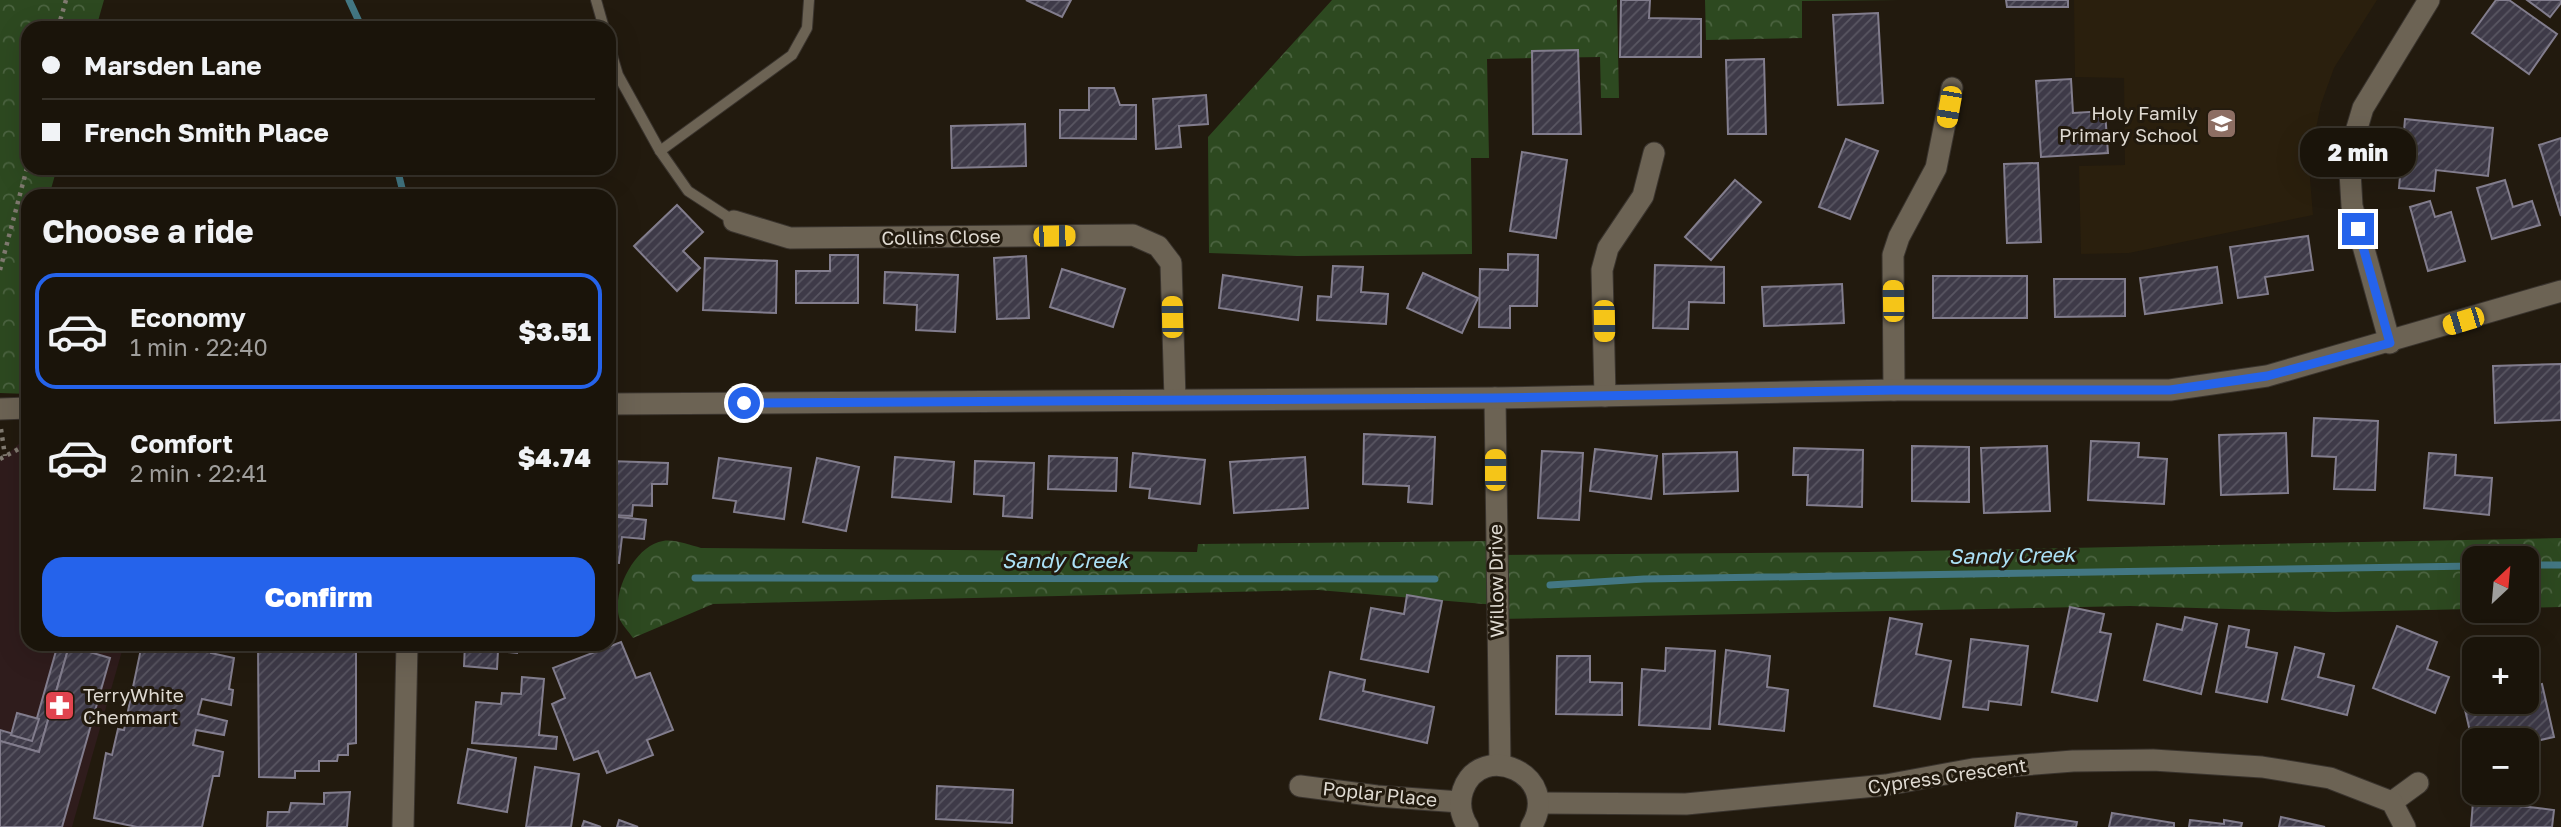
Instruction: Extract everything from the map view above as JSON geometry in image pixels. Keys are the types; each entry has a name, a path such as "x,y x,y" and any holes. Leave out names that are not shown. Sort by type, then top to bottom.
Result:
{"street":[{"path":"2390,343 2352,206 2349,155 2363,108 2429,0"},
{"path":"1894,390 1893,255 1899,237 1936,167 1952,88"},
{"path":"1605,396 1604,257 1615,237 1638,207 1654,153"},
{"name":"Collins Close","path":"734,221 790,238 1133,235 1158,246 1171,262 1175,399"},
{"path":"616,404 1495,398 1894,390 2170,390 2267,376 2390,343 2561,291"},
{"name":"Willow Drive","path":"1495,398 1500,765"},
{"path":"0,409 21,408"},
{"path":"403,827 407,651"},
{"name":"Cypress Crescent","path":"1539,803 1686,804 1886,785 1973,769 2073,761 2152,760 2262,767 2330,778 2392,802"},
{"path":"1468,827 1463,819 1460,802 1464,787 1473,775 1485,768 1500,765 1515,768 1527,776 1536,789 1539,803 1537,818 1531,827"},
{"path":"2405,827 2392,802 2417,783"},
{"name":"Poplar Place","path":"1300,786 1377,796 1460,802"}],"lane":[{"path":"596,0 602,21"},
{"path":"660,150 792,55 807,28 809,0"},
{"path":"616,68 660,150 688,191 734,221"}],"path":[{"path":"60,21 66,0"},
{"path":"0,270 21,190"},
{"path":"0,420 3,457 21,448"}],"shaded area":[{"name":"Holy Family Primary School","path":"2074,0 2377,0 2334,68 2321,104 2313,143 2310,179 2313,215 2129,253 2081,254 2079,166 2125,165 2124,78 2075,77"},
{"path":"21,442 21,651 122,651 72,827 0,827 0,461"}],"green space":[{"path":"0,0 104,0 98,21 21,21 21,175 55,175 51,189 21,189 21,394 0,393"},
{"path":"1332,0 1617,0 1619,98 1601,98 1600,57 1487,59 1489,158 1471,158 1472,254 1297,256 1209,253 1208,137"},
{"path":"1705,0 1898,0 1802,1 1802,38 1706,40"},
{"path":"2561,538 2561,607 2539,608 2539,546 2462,546 2462,609 2334,612 2130,606 1497,619 1496,605 1318,590 713,604 633,638 620,620 618,609 622,585 634,561 653,544 663,541 701,548 1197,552 1198,544 1495,541 1496,555 1867,552"}],"building":[{"path":"1026,0 1071,0 1062,17"},
{"path":"1621,0 1650,0 1649,18 1701,19 1701,57 1620,57"},
{"path":"2006,0 2068,0 2068,7 2007,7"},
{"path":"2496,0 2509,0 2557,34 2529,74 2472,33"},
{"path":"2527,0 2561,0 2561,3 2550,17"},
{"path":"1878,13 1883,103 1838,105 1833,15"},
{"path":"1578,50 1581,134 1533,134 1532,51"},
{"path":"1764,59 1766,134 1728,134 1726,60"},
{"path":"2071,79 2073,113 2105,111 2108,153 2041,157 2036,81"},
{"path":"1089,88 1114,88 1120,105 1136,105 1136,139 1060,138 1060,110 1089,110"},
{"path":"1206,95 1208,124 1179,126 1181,147 1156,149 1153,99"},
{"path":"2405,119 2493,128 2488,176 2436,170 2434,191 2399,188"},
{"path":"1025,124 1026,166 952,168 951,126"},
{"path":"2561,138 2561,216 2539,145"},
{"path":"1846,139 1878,151 1850,219 1819,207"},
{"path":"1522,152 1567,160 1556,238 1510,231"},
{"path":"2038,163 2041,242 2007,243 2004,164"},
{"path":"1735,180 1761,202 1711,260 1685,237"},
{"path":"2505,180 2513,207 2532,201 2540,225 2492,239 2477,188"},
{"path":"2430,201 2435,217 2451,212 2465,261 2428,271 2410,207"},
{"path":"677,205 703,232 683,251 700,268 677,291 634,246"},
{"path":"2308,236 2313,270 2265,277 2268,294 2238,298 2230,247"},
{"path":"1508,254 1538,255 1537,306 1510,306 1510,328 1479,327 1480,269 1508,270"},
{"path":"830,255 858,255 858,303 796,303 796,271 830,271"},
{"path":"1026,256 1029,318 997,319 994,258"},
{"path":"705,258 777,261 776,313 703,310"},
{"path":"1655,265 1724,267 1724,303 1689,302 1688,329 1653,328"},
{"path":"1333,266 1363,267 1361,292 1388,294 1386,324 1317,320 1318,296 1331,297"},
{"path":"2217,267 2222,303 2145,314 2140,278"},
{"path":"1062,269 1125,289 1113,327 1050,307"},
{"path":"885,272 958,275 955,332 916,330 917,305 884,303"},
{"path":"1423,273 1478,298 1462,333 1407,308"},
{"path":"1223,275 1302,287 1298,320 1219,308"},
{"path":"1933,276 2027,276 2027,318 1933,318"},
{"path":"2054,279 2125,279 2125,316 2055,317"},
{"path":"1842,284 1844,323 1764,326 1762,287"},
{"path":"2561,364 2561,420 2495,423 2493,366"},
{"path":"2314,418 2378,421 2375,490 2334,489 2336,457 2312,456"},
{"path":"2286,433 2288,493 2221,495 2219,435"},
{"path":"1364,434 1435,437 1432,504 1408,502 1409,486 1363,484"},
{"path":"2091,441 2139,443 2138,457 2167,459 2164,504 2088,500"},
{"path":"1912,446 1969,447 1969,502 1912,501"},
{"path":"2047,446 2050,511 1984,513 1981,448"},
{"path":"1794,448 1863,450 1862,507 1807,505 1808,475 1793,475"},
{"path":"1595,449 1657,456 1651,499 1590,491"},
{"path":"1542,451 1583,453 1579,520 1538,518"},
{"path":"1737,452 1738,491 1664,494 1663,454"},
{"path":"1133,453 1205,460 1200,504 1149,498 1150,489 1130,487"},
{"path":"2429,453 2456,455 2455,475 2492,478 2489,515 2424,508"},
{"path":"1049,456 1117,458 1116,491 1048,489"},
{"path":"895,457 954,462 951,502 892,497"},
{"path":"1305,457 1308,508 1234,513 1230,462"},
{"path":"719,458 791,468 784,519 734,512 736,501 713,498"},
{"path":"817,458 859,467 846,531 803,522"},
{"path":"616,461 668,463 667,484 652,484 652,506 633,505 632,516 616,515"},
{"path":"975,461 1034,463 1032,518 1003,516 1004,496 974,494"},
{"path":"616,517 646,520 644,539 622,537 619,563 616,563"},
{"path":"1407,595 1442,601 1428,672 1361,659 1371,608 1404,614"},
{"path":"2070,607 2104,614 2100,632 2111,634 2097,701 2052,692"},
{"path":"2185,617 2217,624 2201,694 2144,680 2157,624 2182,630"},
{"path":"1890,618 1922,624 1916,654 1951,661 1940,719 1874,706"},
{"path":"2229,626 2249,630 2246,647 2277,653 2267,702 2216,692"},
{"path":"2397,626 2437,642 2427,669 2449,677 2435,713 2373,688"},
{"path":"1971,639 2028,646 2021,705 1989,701 1988,710 1963,707"},
{"path":"621,642 636,678 650,673 673,730 647,740 653,755 607,773 598,751 574,760 552,704 565,698 553,668 597,651 616,651 616,644"},
{"path":"2295,647 2324,654 2318,677 2354,686 2347,715 2282,699"},
{"path":"1666,648 1715,651 1710,729 1639,725 1642,669 1665,671"},
{"path":"1726,650 1770,656 1767,687 1788,690 1784,731 1719,724"},
{"path":"56,651 68,651 39,752 0,741 0,730 31,739"},
{"path":"68,651 86,651 110,658 62,827 0,827 0,741 39,752"},
{"path":"141,651 212,651 211,653 234,658 229,689 233,690 231,705 202,699 198,714 227,721 224,735 196,730 193,745 223,752 219,776 213,776 202,827 137,827 94,818 106,753 112,755 118,729 124,730"},
{"path":"258,651 356,651 356,743 348,744 348,755 338,755 337,761 319,761 319,771 295,771 295,778 259,777"},
{"path":"465,651 498,651 497,669 464,666"},
{"path":"1557,656 1590,656 1590,682 1622,683 1622,715 1556,714"},
{"path":"1330,672 1365,680 1363,691 1434,707 1427,743 1320,719"},
{"path":"522,677 544,679 539,735 557,737 556,749 472,743 476,702 501,704 502,693 521,694"},
{"path":"2542,684 2554,737 2539,740 2539,728 2469,728 2466,714 2539,714 2539,685"},
{"path":"17,713 39,719 32,741 11,735"},
{"path":"468,749 516,758 507,812 458,803"},
{"path":"535,767 579,774 571,827 526,827"},
{"path":"937,786 1013,790 1012,823 936,819"},
{"path":"350,792 347,827 267,827 268,812 289,812 291,803 324,804 324,793"},
{"path":"2473,805 2512,805 2554,810 2552,827 2471,827"},
{"path":"2017,813 2077,822 2076,827 2015,827"},
{"path":"2112,813 2174,823 2174,827 2109,827"},
{"path":"2281,817 2325,827 2279,827"},
{"path":"619,820 638,827 617,827"},
{"path":"2190,820 2242,823 2241,827 2189,827"},
{"path":"584,821 601,827 582,827"}],"waterway":[{"name":"Sandy Creek","path":"349,0 359,21"},
{"name":"Sandy Creek","path":"399,175 402,189"},
{"name":"Sandy Creek","path":"2539,565 2561,565"},
{"name":"Sandy Creek","path":"1550,585 1644,579 2462,566"},
{"name":"Sandy Creek","path":"695,578 1435,579"}],"place":[{"name":"Holy Family Primary School","path":"2221,124"},
{"name":"TerryWhite Chemmart","path":"60,706"}],"route":[{"path":"744,403 1495,398 1894,390 2170,390 2267,376 2390,343 2358,229"}]}
